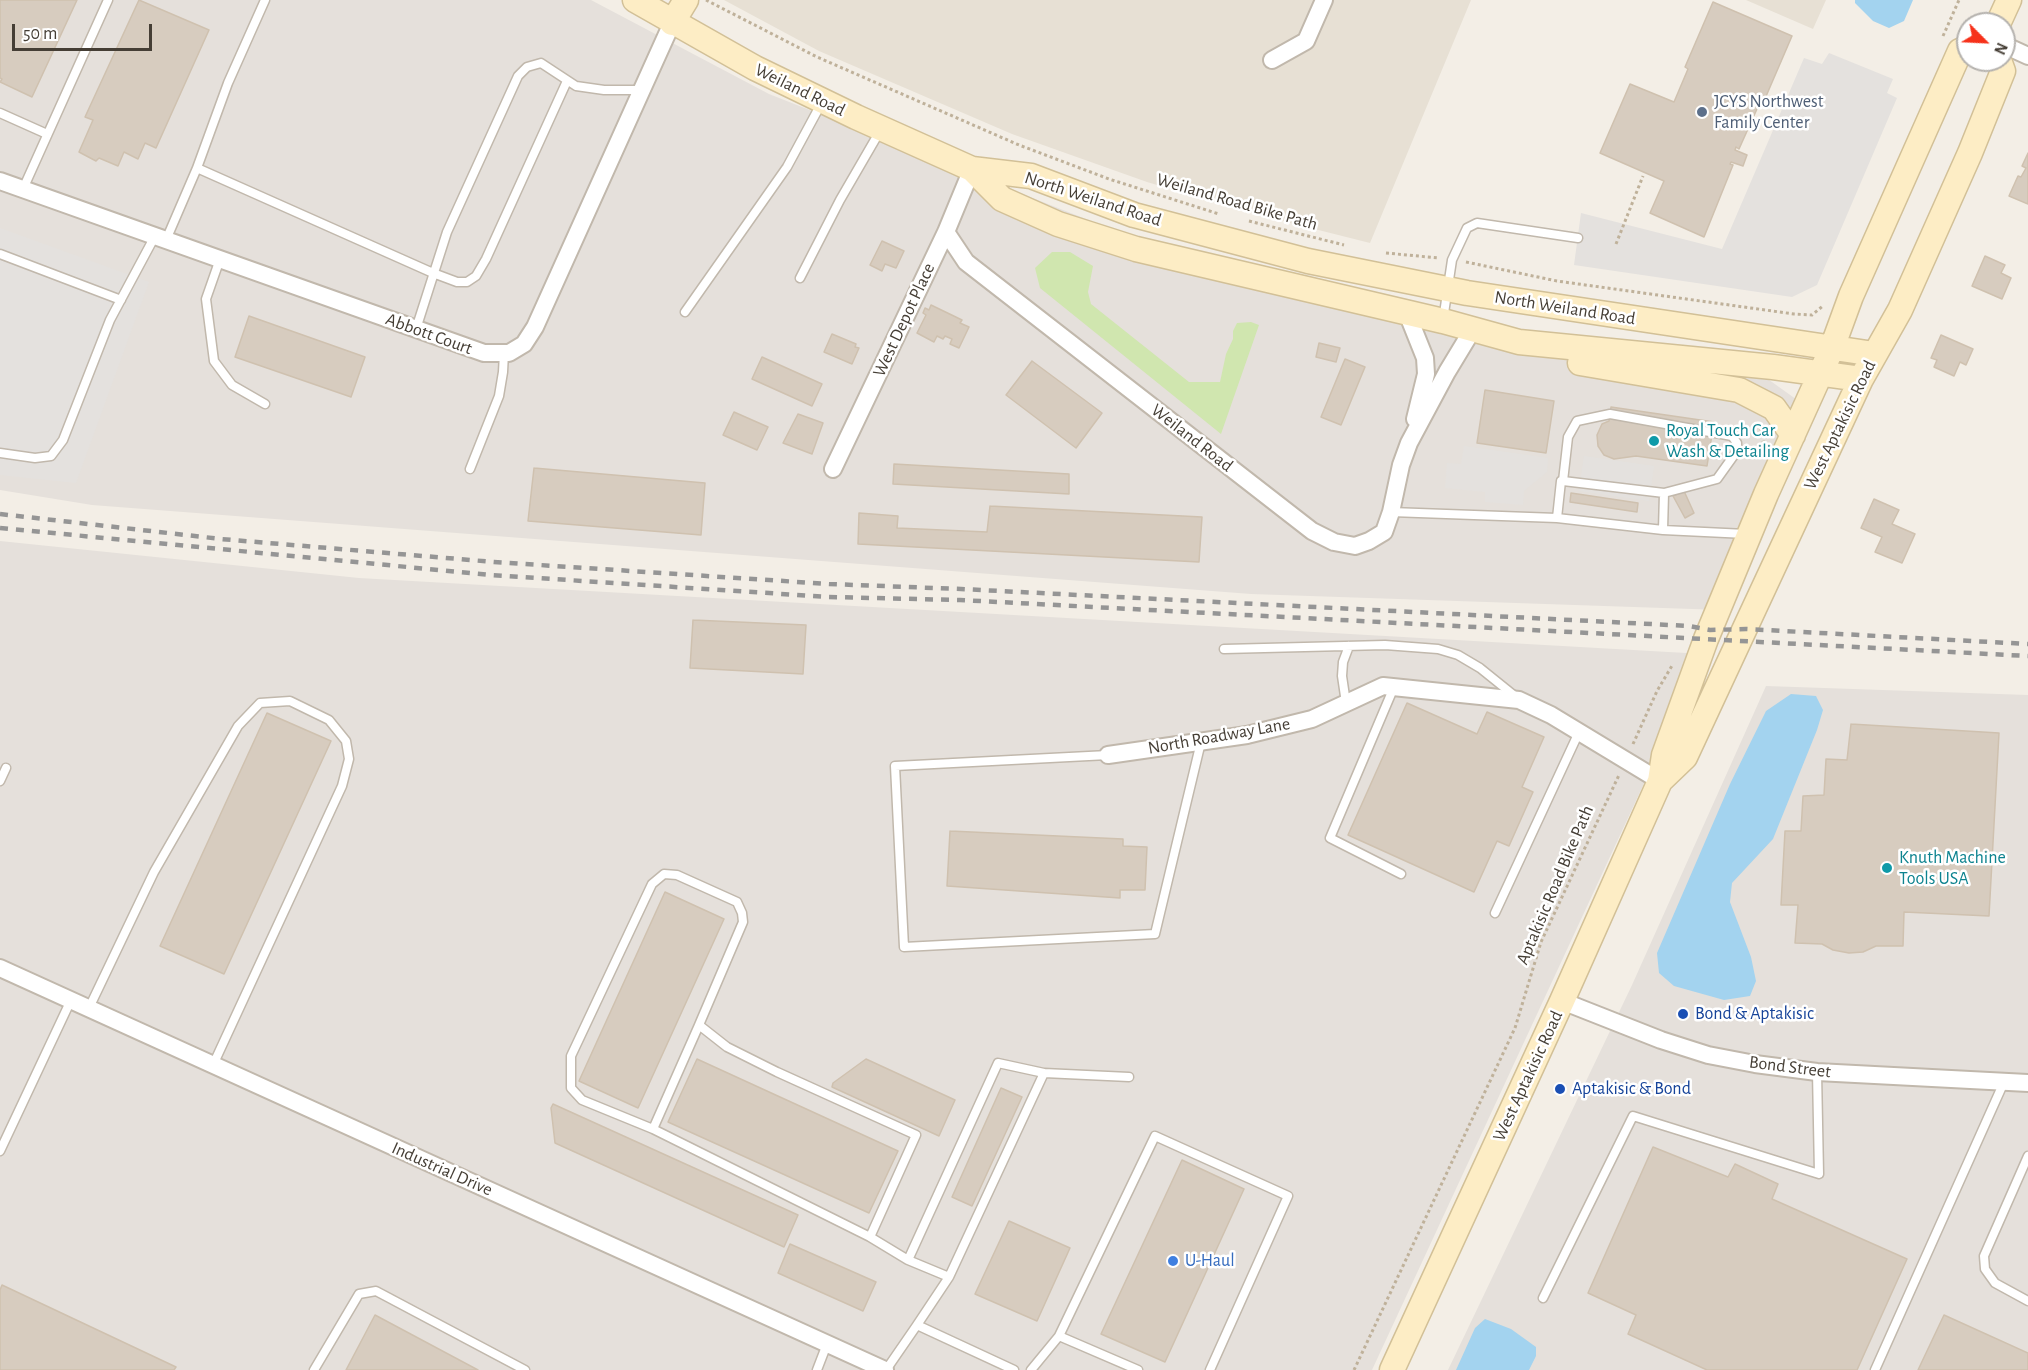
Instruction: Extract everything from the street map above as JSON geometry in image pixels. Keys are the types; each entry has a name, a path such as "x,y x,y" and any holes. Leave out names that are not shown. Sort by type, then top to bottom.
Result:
{"main road":[{"name":"Weiland Road","path":"635,0 754,68 972,169"},
{"path":"672,23 686,0"},
{"name":"West Aptakisic Road","path":"1392,1370 1660,781 1664,756 1706,639 1832,348 1851,296 1956,60"},
{"name":"West Aptakisic Road","path":"1660,781 1685,757 1861,379 1900,310 1970,153 2002,72"},
{"name":"North Weiland Road","path":"972,169 1031,176 1134,215 1308,261 1449,289 1874,354"},
{"name":"North Weiland Road","path":"972,169 1002,199 1069,227 1136,249 1443,321 1519,342 1821,372 1861,379"},
{"path":"1473,329 1508,351 1739,390 1774,408 1793,435"}],"street":[{"path":"1272,60 1306,41 1324,0"},
{"path":"504,353 509,353 524,344 535,327 672,23"},
{"name":"West Depot Place","path":"833,469 946,232 972,169"},
{"name":"Abbott Court","path":"0,180 484,353 504,353"},
{"name":"Weiland Road","path":"946,232 966,262 1312,531 1334,542 1354,546 1369,541 1384,532 1426,374 1425,358 1407,313"},
{"name":"Weiland Road","path":"1409,443 1473,329"},
{"name":"North Roadway Lane","path":"1108,755 1247,735 1312,719 1383,686 1519,700 1551,715 1660,781"},
{"name":"Industrial Drive","path":"0,968 885,1370"},
{"name":"Bond Street","path":"1562,1000 1661,1041 1708,1055 1755,1064 1817,1072 2028,1083"}],"lane":[{"path":"23,189 108,0"},
{"path":"0,453 35,458 51,456 63,440 110,320 161,238 197,168 228,83 265,0"},
{"path":"416,329 447,232 518,76 527,67 541,63 576,86 604,90 642,90"},
{"path":"197,168 433,273 457,282 467,282 476,276 567,81"},
{"path":"685,312 787,167 823,101"},
{"path":"0,113 47,134"},
{"path":"800,278 840,200 882,128"},
{"path":"1443,321 1452,260 1467,228 1477,223 1578,238"},
{"path":"0,254 121,300"},
{"path":"220,259 206,299 214,361 232,385 265,404"},
{"path":"470,469 500,396 504,353"},
{"path":"1557,518 1560,481 1563,481 1568,437 1577,421 1610,414 1732,436 1737,443 1737,451 1717,479 1664,493 1563,481"},
{"path":"1663,530 1664,493"},
{"path":"1391,512 1557,518 1663,530 1750,534"},
{"path":"1224,649 1385,645 1438,649 1458,655 1480,668 1519,700"},
{"path":"1346,703 1342,676 1343,663 1349,646"},
{"path":"1394,687 1330,838 1401,874"},
{"path":"89,1008 154,873 238,726 260,703 290,701 329,720 346,741 349,759 342,786 213,1065"},
{"path":"1495,913 1579,732"},
{"path":"1108,755 895,766 904,947 1155,934 1201,742"},
{"path":"0,781 6,768"},
{"path":"653,1129 743,922 737,902 677,875 664,874 652,884 576,1045 570,1075 572,1088 582,1100 653,1129 870,1237 908,1260 949,1277"},
{"path":"0,1150 71,1000"},
{"path":"699,1025 727,1047 916,1135 870,1237"},
{"path":"908,1260 998,1063 1044,1073 1129,1077"},
{"path":"1544,1298 1633,1116 1819,1174 1817,1072"},
{"path":"885,1370 949,1277 1044,1073"},
{"path":"1875,1370 2004,1082"},
{"path":"1031,1370 1059,1336 1155,1136 1288,1196 1210,1370"},
{"path":"2028,1156 1984,1256 1985,1269 1995,1283 2028,1301"},
{"path":"314,1370 359,1294 376,1291 525,1370"},
{"path":"917,1325 1014,1370"},
{"path":"1059,1336 1138,1370"},
{"path":"817,1370 827,1344"}],"path":[{"name":"Weiland Road Bike Path","path":"706,0 817,57 1019,145 1109,179 1225,216"},
{"path":"1616,243 1643,176"},
{"name":"Weiland Road Bike Path","path":"1247,221 1345,245"},
{"path":"1377,253 1431,256 1557,281 1794,314"},
{"path":"1759,423 1763,431 1764,448"},
{"name":"Aptakisic Road Bike Path","path":"1354,1370 1515,1028 1543,939 1657,691 1676,657"}],"shaded area":[{"path":"0,0 591,0 769,94 1200,264 1478,341 1765,377 1800,402 1722,610 1251,594 92,505 0,490"},
{"path":"724,0 1471,0 1370,243 1255,214 1147,182 1012,134 819,51"},
{"path":"1746,0 1826,0 1813,29"},
{"path":"1829,53 1893,79 1887,93 1897,98 1817,285 1792,297 1574,265 1581,213 1722,249 1804,58 1822,64"},
{"path":"0,228 149,282 76,483 0,475"},
{"path":"1464,446 1548,458 1547,472 1524,491 1523,505 1485,502 1485,492 1445,488 1447,463 1461,464"},
{"path":"1584,456 1654,466 1649,501 1579,491"},
{"path":"0,541 359,578 1704,654 1372,1370 0,1370"},
{"path":"1766,686 2028,695 2028,1370 1448,1370 1632,985"}],"green space":[{"path":"1052,252 1070,252 1093,266 1088,292 1091,304 1189,382 1220,382 1226,354 1237,323 1251,322 1259,325 1221,434 1040,288 1035,268"}],"water":[{"path":"1855,0 1913,0 1904,21 1889,28 1873,21 1855,3"},
{"path":"1791,694 1816,696 1823,710 1773,839 1732,883 1730,902 1751,957 1756,981 1750,996 1724,1000 1674,986 1659,973 1657,953 1730,784 1766,711"},
{"path":"1485,1319 1511,1329 1536,1347 1536,1356 1529,1370 1456,1370 1475,1328"}],"building":[{"path":"0,0 77,0 32,97 0,82 2,79 0,78"},
{"path":"139,0 209,30 156,148 145,143 138,159 124,152 118,166 99,158 96,161 79,152 93,120 85,117"},
{"path":"1713,2 1792,36 1764,101 1761,100 1739,149 1736,147 1735,150 1747,155 1743,166 1731,162 1730,164 1733,165 1704,237 1650,213 1664,181 1600,153 1630,84 1674,102 1688,69 1685,67"},
{"path":"2028,153 2028,204 2009,196 2018,176 2021,177 2026,168 2022,166"},
{"path":"882,241 904,251 896,268 885,264 882,271 870,265"},
{"path":"1985,256 2005,265 2001,273 2011,278 2002,299 1972,286"},
{"path":"931,305 962,320 960,323 969,327 959,348 950,344 952,339 945,336 943,339 937,336 934,342 917,333 926,315 923,313 925,308 929,310"},
{"path":"249,316 365,357 351,397 235,357"},
{"path":"832,334 856,344 855,347 859,348 852,364 824,352"},
{"path":"1941,335 1973,349 1966,365 1960,362 1954,376 1934,367 1937,360 1931,358"},
{"path":"1319,343 1340,348 1336,362 1316,357"},
{"path":"762,357 822,384 812,406 752,379"},
{"path":"1345,359 1365,367 1341,425 1321,417"},
{"path":"1032,361 1102,413 1076,448 1006,395"},
{"path":"1485,390 1554,401 1546,453 1477,443"},
{"name":"Royal Touch Car Wash & Detailing","path":"1611,407 1714,422 1707,466 1636,456 1614,459 1604,455 1598,446 1597,435 1602,424 1609,421"},
{"path":"734,412 768,427 757,450 723,435"},
{"path":"798,414 823,423 812,454 783,443"},
{"path":"894,464 1069,474 1069,494 893,484"},
{"path":"534,468 705,483 701,535 528,521"},
{"path":"1684,491 1694,513 1685,518 1673,496"},
{"path":"1571,493 1638,503 1637,512 1570,502"},
{"path":"1874,499 1899,510 1892,524 1915,534 1902,563 1875,552 1882,537 1861,528"},
{"path":"990,506 1202,517 1199,562 858,544 859,513 898,516 897,528 987,532"},
{"path":"693,620 806,625 803,674 690,668"},
{"path":"1407,703 1477,734 1487,712 1544,737 1522,787 1533,792 1509,846 1497,841 1474,892 1348,835"},
{"path":"267,713 331,741 224,974 160,946"},
{"name":"Knuth Machine Tools USA","path":"1851,724 1999,733 1989,916 1904,912 1903,946 1876,946 1863,952 1849,953 1833,950 1822,944 1795,943 1798,905 1781,905 1785,831 1801,831 1803,796 1824,795 1826,759 1847,760"},
{"path":"950,831 1123,839 1123,846 1147,847 1145,890 1120,890 1120,898 947,886"},
{"path":"665,892 724,919 638,1108 579,1081"},
{"path":"697,1059 898,1151 869,1213 668,1122"},
{"path":"866,1059 955,1100 939,1136 832,1087 833,1083"},
{"path":"1001,1088 1022,1097 972,1206 952,1197"},
{"path":"553,1104 798,1215 784,1247 555,1143 551,1108"},
{"path":"1653,1147 1728,1177 1735,1164 1778,1184 1772,1199 1907,1259 1857,1370 1707,1370 1628,1334 1636,1315 1588,1293"},
{"name":"U-Haul","path":"1182,1160 1244,1189 1165,1362 1101,1334"},
{"path":"1009,1221 1070,1248 1037,1321 975,1294"},
{"path":"790,1244 876,1282 863,1311 778,1273"},
{"path":"2,1285 176,1367 174,1370 0,1370 0,1290"},
{"path":"375,1315 478,1370 346,1370"},
{"path":"1944,1315 2028,1353 2028,1370 1918,1370"}],"railway":[{"path":"0,514 221,539 494,562 829,584 1689,626 1710,630 1746,629 2028,644"},
{"path":"0,528 491,575 829,597 960,600 2028,656"}],"place":[{"name":"JCYS Northwest Family Center","path":"1702,112"},
{"name":"Royal Touch Car Wash & Detailing","path":"1654,441"},
{"name":"Knuth Machine Tools USA","path":"1887,868"},
{"name":"Bond & Aptakisic","path":"1683,1014"},
{"name":"Aptakisic & Bond","path":"1560,1089"},
{"name":"U-Haul","path":"1173,1261"}]}
